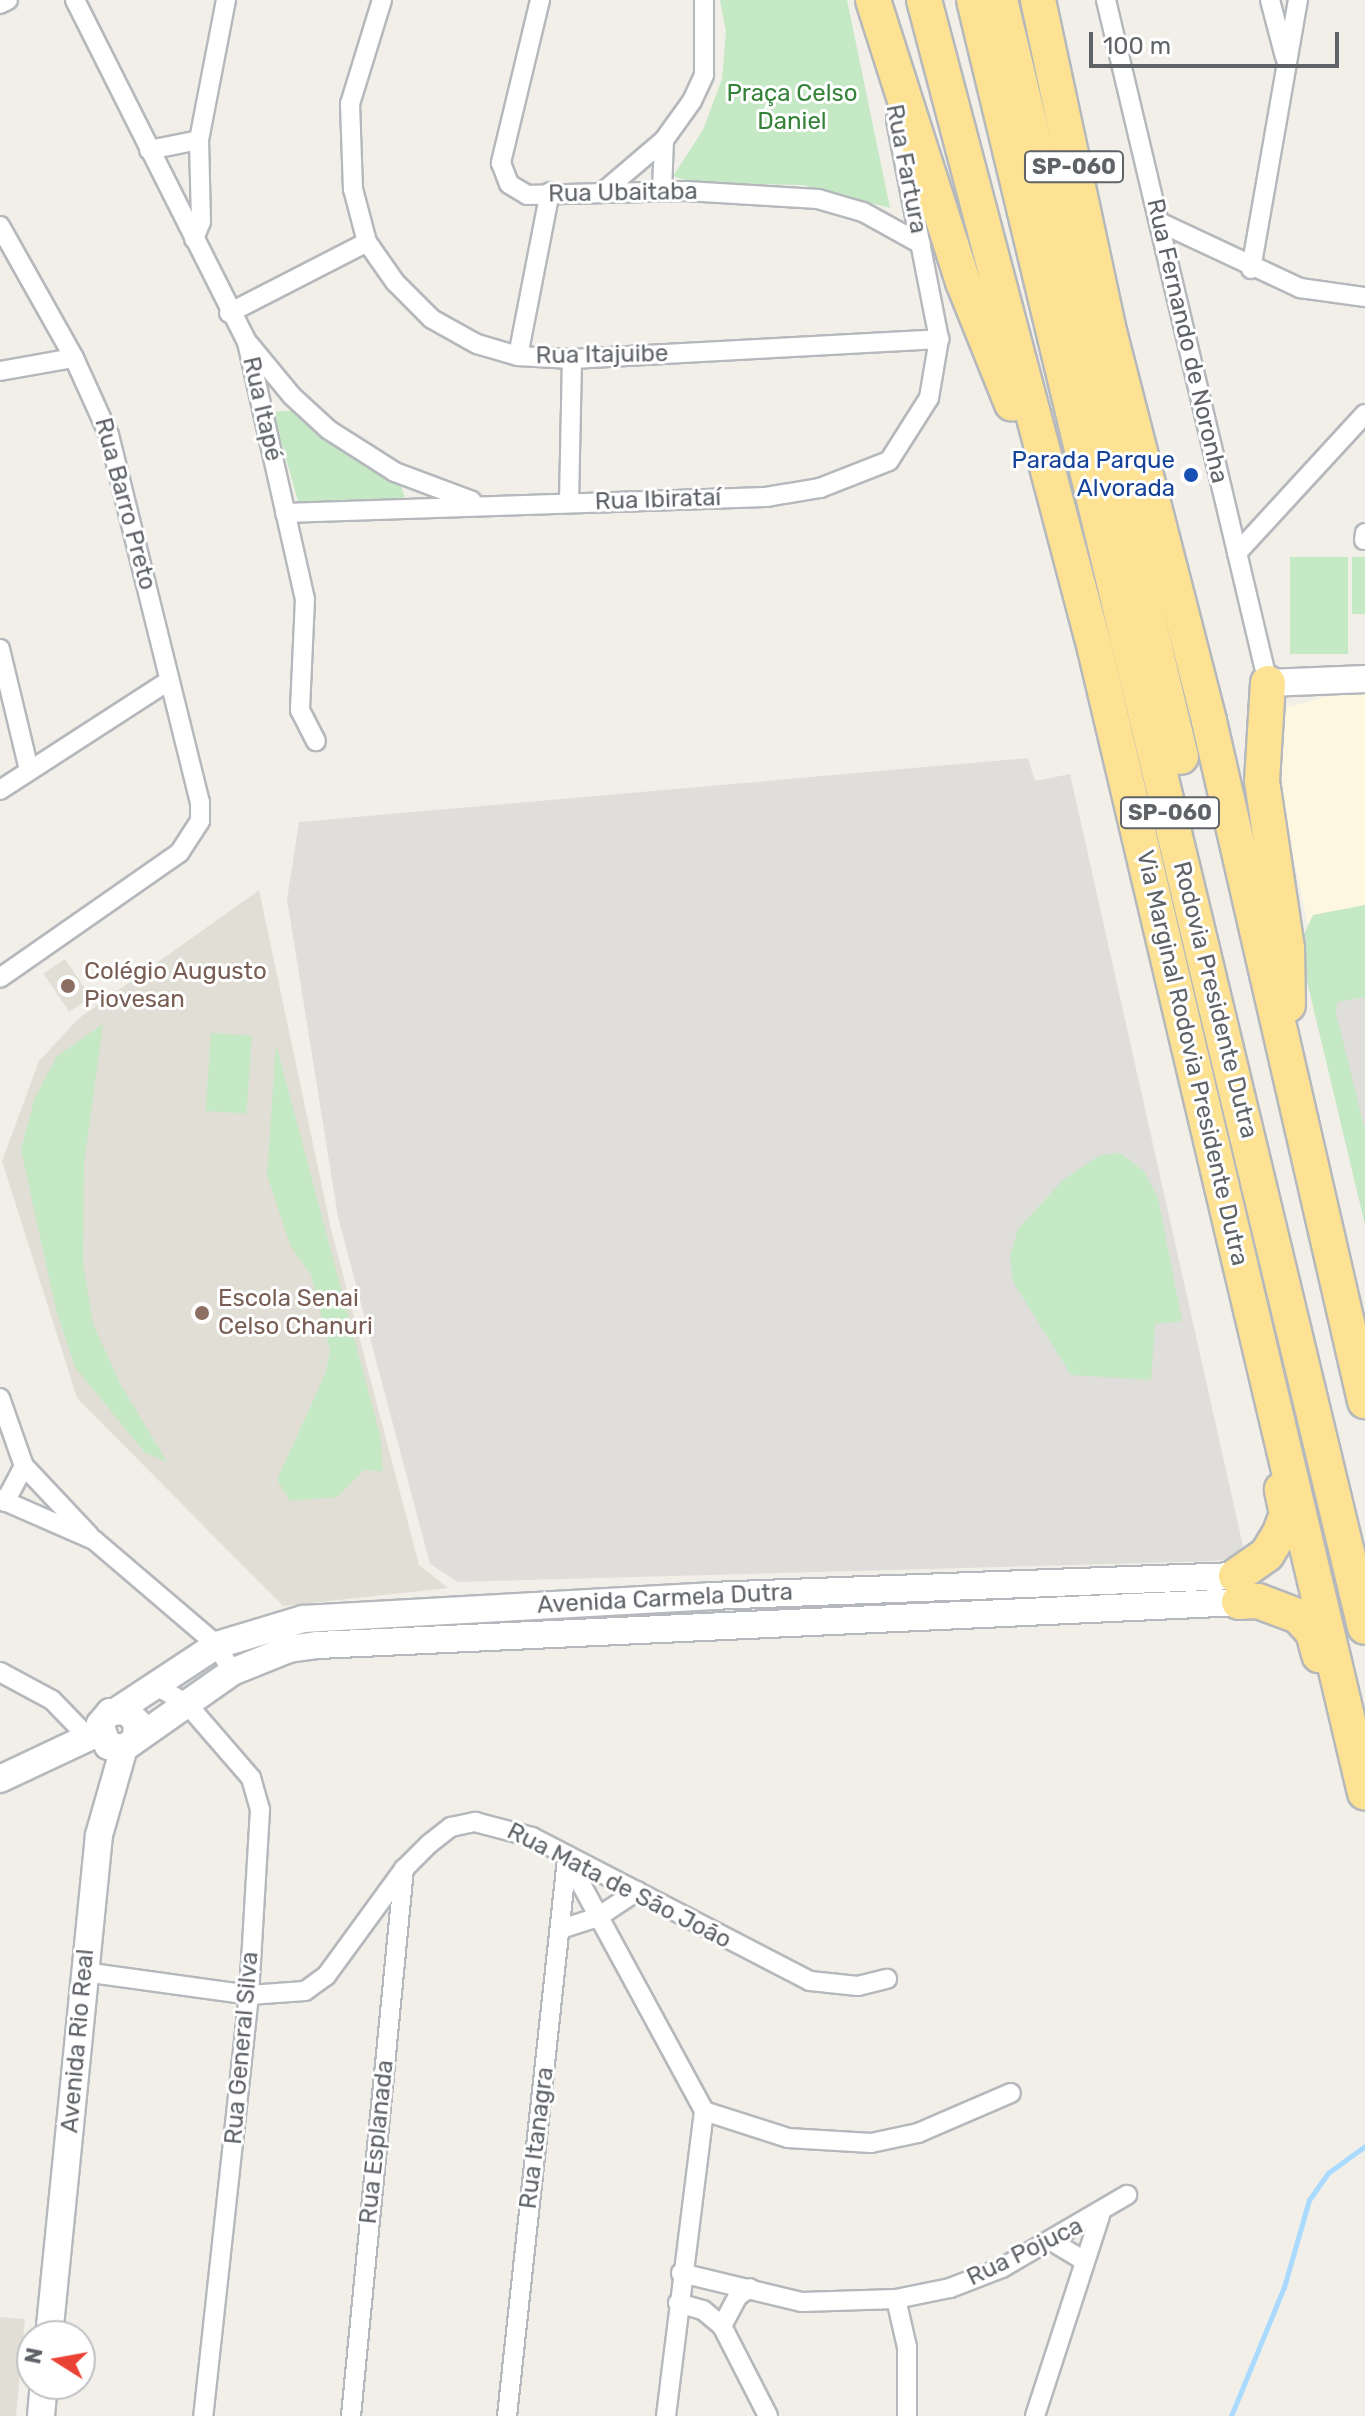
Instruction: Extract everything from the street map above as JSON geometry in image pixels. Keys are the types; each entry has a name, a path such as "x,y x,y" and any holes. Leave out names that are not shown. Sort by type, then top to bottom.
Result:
{"highway":[{"path":"872,0 963,282 1017,417 1067,600 1095,649"},
{"name":"Via Marginal Rodovia Presidente Dutra","path":"924,0 1095,649 1365,1793"},
{"path":"948,0 1015,237 1035,258"},
{"name":"Rodovia Presidente Dutra","path":"974,0 1365,1627"},
{"name":"Rodovia Presidente Dutra","path":"1000,0 1365,1528"},
{"name":"SP-060","path":"1038,0 1110,335 1209,721 1365,1401"},
{"path":"1268,683 1262,781 1287,949 1287,1061"},
{"path":"1260,1348 1260,1388 1287,1514 1267,1554 1238,1589 1298,1616 1313,1632 1342,1756 1365,1799"}],"street":[{"path":"0,4 8,0"},
{"path":"194,239 201,222 199,140 226,0"},
{"name":"Rua Itajuibe","path":"382,0 357,75 347,132 353,189 367,242 395,282 432,319 477,344 518,356 572,359 939,339"},
{"name":"Rua Ubaitaba","path":"540,0 501,163 509,184 527,195 662,191 818,199 863,212 921,244"},
{"path":"603,192 664,140 704,75 704,0"},
{"name":"Rua Fartura","path":"872,0 939,339"},
{"name":"Rua Fernando de Noronha","path":"1106,0 1268,683"},
{"path":"1270,0 1287,64"},
{"path":"1251,269 1298,0"},
{"name":"Rua Itapé","path":"74,5 229,313 247,342 305,599 300,710 316,741"},
{"path":"149,150 199,140"},
{"path":"662,191 664,140"},
{"path":"518,356 550,192"},
{"path":"1159,222 1251,269 1300,288 1365,297"},
{"name":"Rua Barro Preto","path":"0,226 74,358 109,435 200,802 195,836 179,853 0,978"},
{"path":"229,313 367,242"},
{"name":"Rua Ibirataí","path":"285,513 766,497 865,474 889,461 918,422 929,398 939,339"},
{"path":"247,342 292,396 329,430 395,472 483,505"},
{"path":"0,371 74,358"},
{"path":"569,502 572,359"},
{"path":"1237,553 1365,414"},
{"path":"1364,540 1365,533"},
{"path":"0,649 29,770"},
{"path":"1268,683 1365,679"},
{"path":"0,790 170,680"},
{"path":"0,1398 24,1466 94,1540 217,1645 232,1672"},
{"path":"24,1466 3,1501 94,1540"},
{"name":"Avenida Carmela Dutra","path":"118,1710 158,1687 217,1645 279,1623 324,1617 1238,1589"},
{"name":"Avenida Carmela Dutra","path":"130,1743 232,1672 289,1649 1238,1589"},
{"path":"0,1672 52,1700 93,1733 108,1746 130,1743 137,1722 118,1710 104,1717 93,1733 0,1779"},
{"path":"158,1687 187,1704"},
{"name":"Rua General Silva","path":"187,1704 258,1792 249,1995 203,2416"},
{"name":"Avenida Rio Real","path":"51,2320 99,1835 130,1743"},
{"name":"Rua Mata de São João","path":"84,1972 249,1995 305,1991 326,1976 404,1869 451,1827 475,1822 504,1826 810,1981 858,1986 887,1979"},
{"path":"567,1859 704,2111 681,2273 666,2416"},
{"name":"Rua Itanagra","path":"507,2416 567,1859"},
{"name":"Rua Esplanada","path":"351,2416 404,1869"},
{"path":"561,1929 598,1917 637,1891"},
{"path":"704,2111 788,2138 871,2143 918,2133 1011,2093"},
{"name":"Rua Pojuca","path":"681,2273 802,2302 896,2299 950,2288 1053,2242 1100,2216 1127,2195"},
{"path":"1035,2416 1100,2216"},
{"path":"1053,2242 1085,2261"},
{"path":"722,2326 738,2296 750,2288"},
{"path":"896,2299 907,2347 907,2416"},
{"path":"678,2303 703,2310 722,2326 768,2416"}],"shaded area":[{"path":"1365,693 1365,982 1320,981 1271,753 1284,708 1336,694"},
{"path":"1028,758 1035,781 1070,774 1243,1546 1234,1557 1216,1561 458,1582 430,1564 338,1217 287,899 299,822"},
{"name":"Escola Senai Celso Chanuri","path":"259,890 331,1229 419,1565 448,1588 283,1606 77,1398 2,1161 39,1061 78,1019"},
{"name":"Colégio Augusto Piovesan","path":"65,959 91,997 69,1012 43,974"},
{"path":"1323,993 1365,994 1365,1165"},
{"path":"0,2317 25,2319 16,2320 16,2416 0,2416"}],"green space":[{"name":"Praça Celso Daniel","path":"720,0 847,0 890,208 803,185 693,183 673,176 703,130 722,79 726,32"},
{"path":"300,410 401,486 411,517 303,519 273,412"},
{"path":"1290,557 1348,557 1348,654 1290,654"},
{"path":"1352,557 1365,557 1365,614 1352,614"},
{"path":"1365,905 1365,997 1337,1002 1336,1013 1365,1130 1365,1225 1306,977 1303,936 1313,915"},
{"path":"103,1024 84,1164 83,1263 93,1324 121,1385 167,1462 144,1452 75,1367 56,1309 21,1150 34,1100 57,1056"},
{"path":"211,1033 252,1036 246,1114 206,1111"},
{"path":"276,1044 380,1435 383,1471 364,1470 337,1497 290,1501 277,1480 326,1372 330,1350 311,1275 290,1245 267,1175"},
{"path":"1120,1153 1144,1171 1158,1198 1182,1321 1155,1324 1151,1380 1071,1375 1013,1282 1010,1256 1018,1229 1063,1180 1100,1155"}],"waterway":[{"path":"1231,2416 1284,2287 1309,2200 1328,2173 1365,2146"}],"place":[{"name":"Parada Parque Alvorada","path":"1191,475"},
{"name":"Colégio Augusto Piovesan","path":"68,986"},
{"name":"Escola Senai Celso Chanuri","path":"202,1313"}]}
